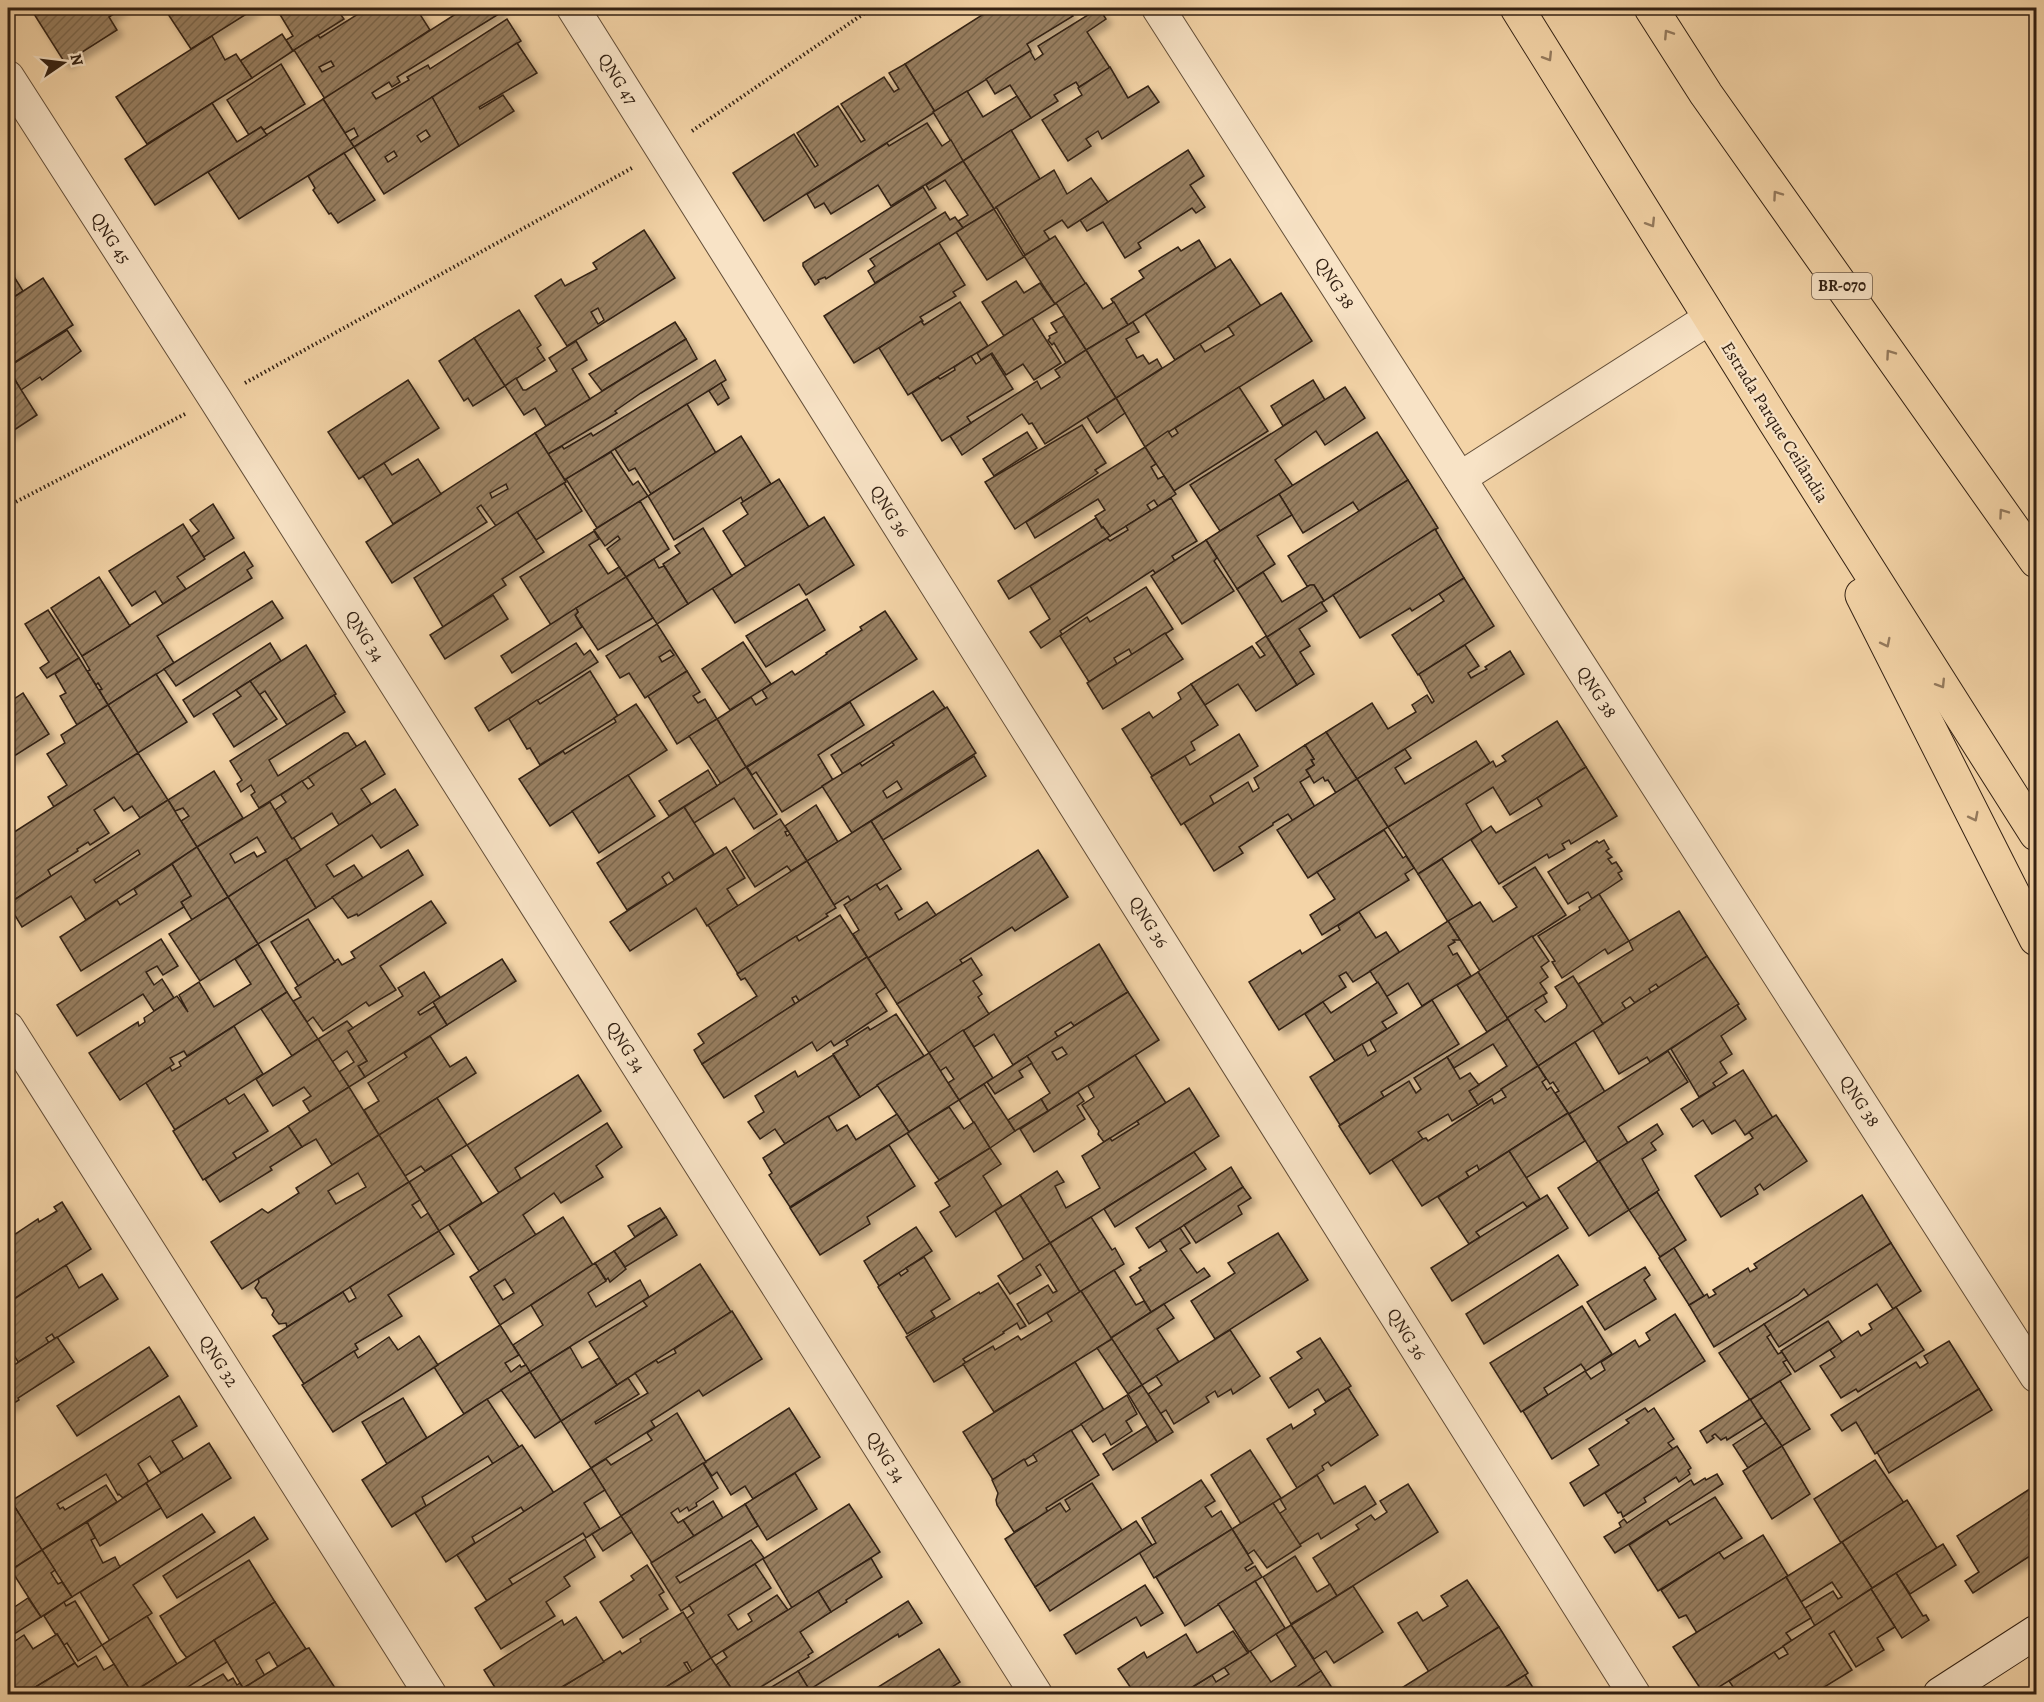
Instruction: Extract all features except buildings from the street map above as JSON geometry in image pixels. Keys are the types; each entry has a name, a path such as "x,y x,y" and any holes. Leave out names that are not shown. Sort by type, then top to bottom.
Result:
{"highway":[{"name":"Estrada Parque Ceilândia","path":"1517,8 1775,422 2037,834"},
{"name":"BR-070","path":"1651,8 1706,94 2037,561"},
{"path":"1775,422 2037,939"}],"main road":[{"path":"1946,1693 2037,1632"}],"street":[{"name":"QNG 47","path":"573,8 664,150"},
{"name":"QNG 38","path":"1158,8 2037,1376"},
{"name":"QNG 45","path":"8,77 215,399"},
{"name":"QNG 36","path":"664,150 1634,1695"},
{"path":"1460,478 1710,318"},
{"name":"QNG 34","path":"215,399 1036,1695"},
{"name":"QNG 32","path":"8,1028 430,1695"}],"path":[{"path":"8,506 215,399 664,150 872,8"}]}
